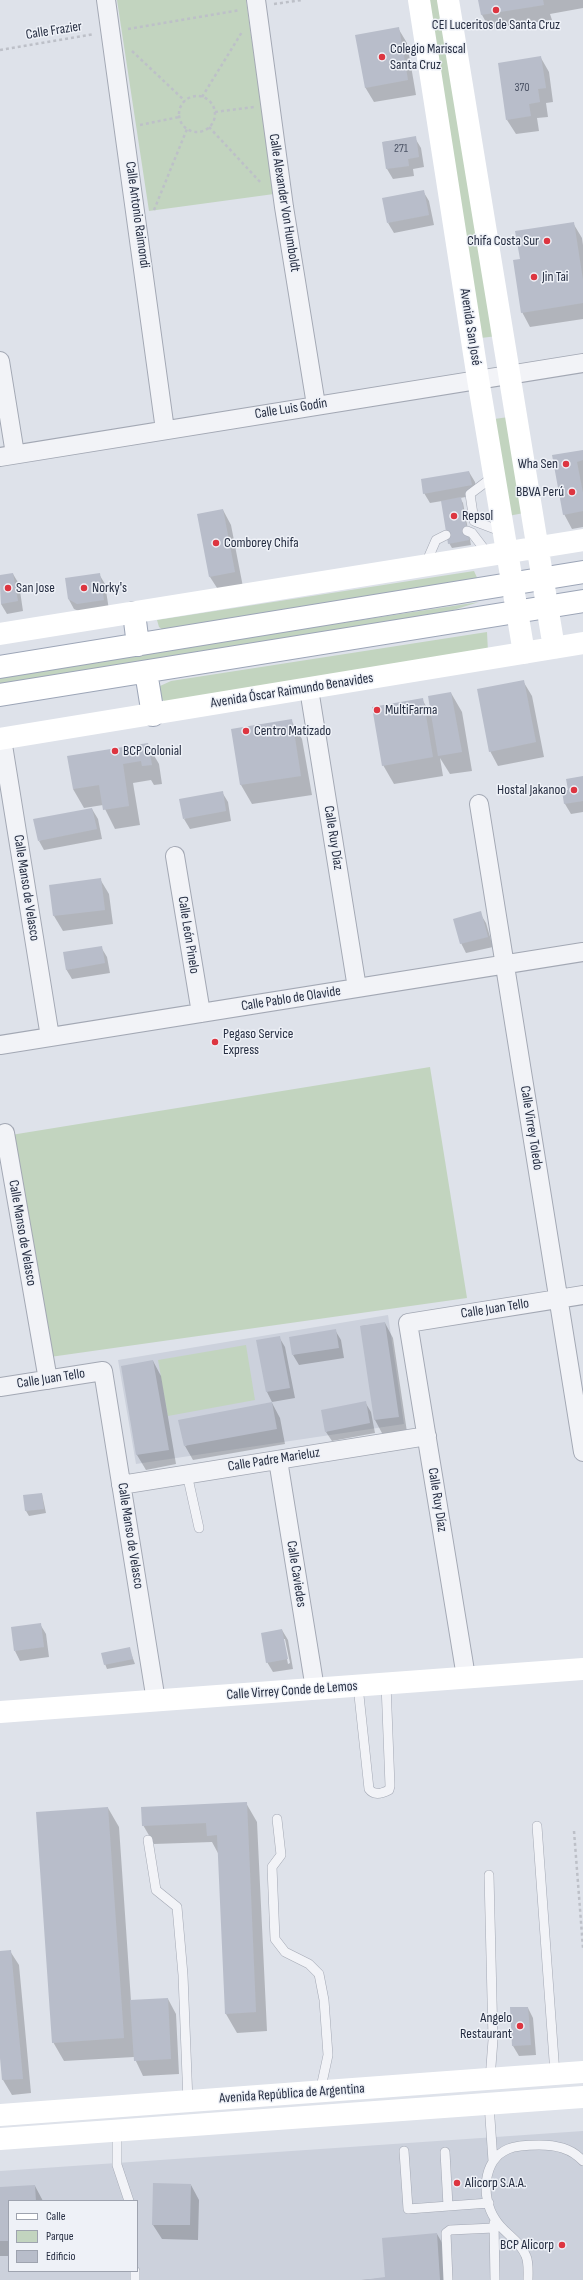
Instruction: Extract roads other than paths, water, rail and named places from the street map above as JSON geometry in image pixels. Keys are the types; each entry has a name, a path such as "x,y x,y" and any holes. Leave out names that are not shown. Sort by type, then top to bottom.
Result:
{"main road":[{"name":"Avenida San José","path":"419,0 494,476 500,546 512,584 524,653"},
{"path":"448,0 554,648"},
{"path":"0,634 425,566 500,546 537,547 583,540"},
{"path":"0,667 582,573"},
{"path":"0,695 583,601"},
{"path":"134,613 138,645"},
{"name":"Avenida Óscar Raimundo Benavides","path":"1,739 583,643"},
{"path":"146,672 153,714"},
{"name":"Calle Virrey Conde de Lemos","path":"1,1708 156,1701 583,1669"},
{"name":"Avenida República de Argentina","path":"0,2115 583,2072"},
{"path":"464,2081 466,2106"},
{"path":"364,2089 367,2113"},
{"name":"Avenida República de Argentina","path":"0,2139 583,2097"},
{"path":"177,2126 182,2102"}],"street":[{"name":"Calle Antonio Raimondi","path":"106,0 125,128 165,430"},
{"name":"Calle Alexander Von Humboldt","path":"256,4 316,405"},
{"path":"0,361 8,455"},
{"name":"Calle Luis Godín","path":"8,455 583,363"},
{"name":"Calle Ruy Díaz","path":"309,689 356,988"},
{"name":"Calle Manso de Velasco","path":"1,739 50,1037"},
{"name":"Calle Virrey Toledo","path":"479,804 583,1452"},
{"name":"Calle León Pinelo","path":"175,856 201,1013"},
{"name":"Calle Pablo de Olavide","path":"0,1045 583,952"},
{"name":"Calle Manso de Velasco","path":"5,1133 48,1380"},
{"name":"Calle Juan Tello","path":"408,1323 583,1295"},
{"name":"Calle Ruy Díaz","path":"408,1323 466,1678"},
{"name":"Calle Manso de Velasco","path":"103,1371 156,1701"},
{"name":"Calle Juan Tello","path":"0,1387 103,1371"},
{"name":"Calle Padre Marieluz","path":"121,1485 427,1436"},
{"name":"Calle Caviedes","path":"278,1460 315,1689"}],"lane":[{"path":"494,476 470,494 474,521 469,532 500,546"},
{"path":"474,521 500,546"},
{"path":"425,566 436,540 446,535"},
{"path":"187,1474 199,1528"},
{"path":"358,1686 369,1789 375,1793 384,1793 389,1790 390,1786 386,1684"},
{"path":"277,1819 281,1855 272,1867 275,1939 285,1952 309,1964 319,1974 324,2000 328,2055 320,2092"},
{"path":"537,1826 555,2074"},
{"path":"148,1840 156,1890 177,1907 183,1975 182,2102"},
{"path":"489,1875 493,2040 490,2079"},
{"path":"489,2104 493,2161"},
{"path":"117,2131 117,2165 124,2192 128,2200"},
{"path":"495,2280 494,2218 486,2191 488,2170 493,2161 508,2149 530,2145 554,2145 575,2152 583,2161"},
{"path":"404,2151 408,2209 489,2203"},
{"path":"445,2152 448,2206"},
{"path":"494,2218 506,2233 520,2244 527,2257 528,2280"},
{"path":"448,2280 446,2233 450,2230 494,2228"}],"place":[{"name":"CEI Luceritos de Santa Cruz","path":"496,10"},
{"name":"Colegio Mariscal Santa Cruz","path":"382,57"},
{"name":"Chifa Costa Sur","path":"547,241"},
{"name":"Jin Tai","path":"534,277"},
{"name":"Wha Sen","path":"566,464"},
{"name":"BBVA Perú","path":"572,492"},
{"name":"Repsol","path":"454,516"},
{"name":"Comborey Chifa","path":"216,543"},
{"name":"San Jose","path":"8,588"},
{"name":"Norky's","path":"84,588"},
{"name":"MultiFarma","path":"377,710"},
{"name":"Centro Matizado","path":"246,731"},
{"name":"BCP Colonial","path":"115,751"},
{"name":"Hostal Jakanoo","path":"574,790"},
{"name":"Pegaso Service Express","path":"215,1042"},
{"name":"Angelo Restaurant","path":"520,2026"},
{"name":"Alicorp S.A.A.","path":"457,2183"},
{"name":"BCP Alicorp","path":"562,2245"}]}
